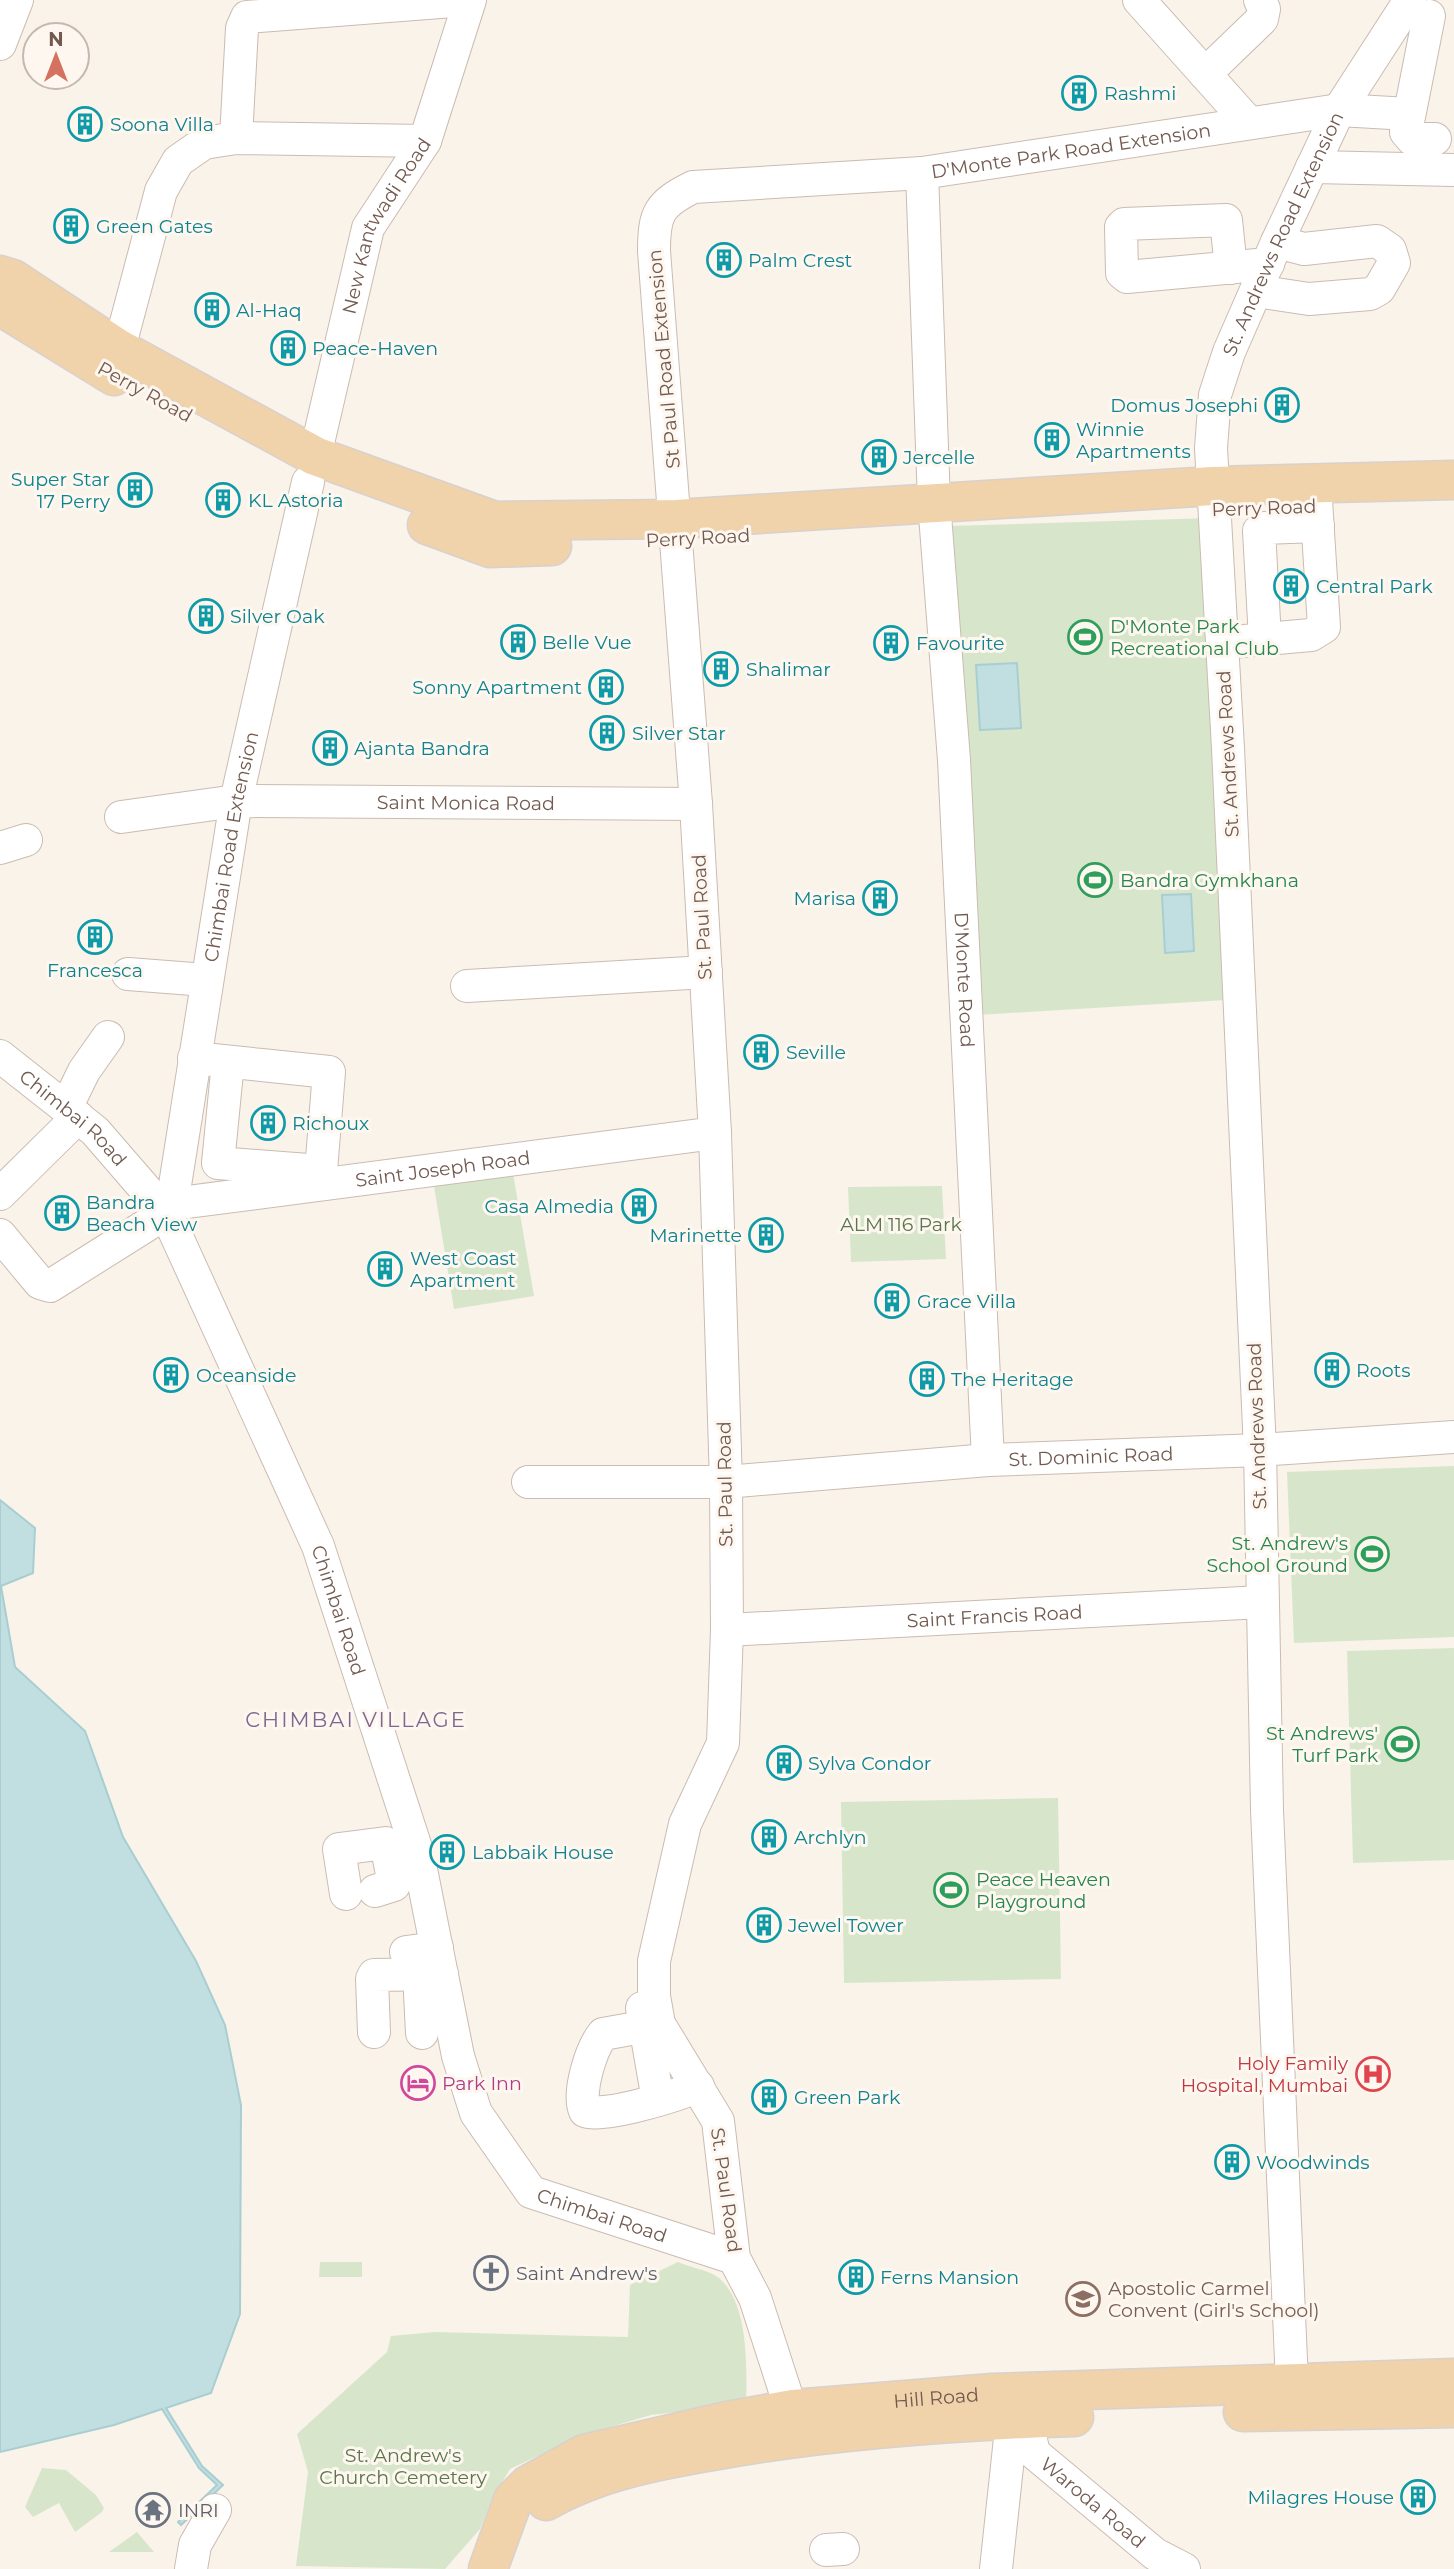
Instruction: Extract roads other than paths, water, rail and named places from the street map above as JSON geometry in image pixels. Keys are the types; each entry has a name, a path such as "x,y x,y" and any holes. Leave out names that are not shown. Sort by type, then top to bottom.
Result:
{"main road":[{"name":"Perry Road","path":"0,275 13,279 114,361"},
{"name":"Perry Road","path":"0,306 114,361 303,459 495,521 677,530 935,512 1214,498 1317,506 1454,503"},
{"name":"Perry Road","path":"1317,506 1454,480"},
{"name":"Hill Road","path":"510,2569 534,2512 572,2486 796,2422 1019,2419 1293,2397 1454,2378"},
{"name":"Hill Road","path":"488,2569 513,2500 528,2485 584,2454 993,2393 1293,2397 1454,2408"}],"street":[{"path":"0,44 17,0"},
{"path":"236,138 242,28 247,17 468,0"},
{"name":"New Kantwadi Road","path":"303,459 368,228 425,141 468,0"},
{"path":"1139,0 1249,123"},
{"path":"1205,74 1262,19 1264,9 1260,0"},
{"path":"1423,12 1408,137 1435,139"},
{"name":"St. Andrews Road Extension","path":"1214,498 1211,448 1214,396 1229,352 1276,268 1312,167 1339,110 1423,12"},
{"name":"D'Monte Park Road Extension","path":"935,512 922,173 1339,110 1409,114"},
{"path":"114,361 161,191 178,161 204,143 236,138 425,141"},
{"path":"1312,167 1454,170"},
{"name":"St Paul Road Extension","path":"677,530 654,251 654,221 666,203 694,187 922,173"},
{"path":"1231,268 1276,268"},
{"name":"Chimbai Road Extension","path":"169,1209 236,801 303,459"},
{"name":"St. Andrews Road","path":"1214,498 1259,1450 1275,2016 1293,2397"},
{"path":"1222,643 1311,635 1324,627 1317,506 1259,531 1265,639"},
{"name":"D'Monte Road","path":"935,512 954,760 988,1460"},
{"name":"St. Paul Road","path":"677,530 715,1133 726,1482 727,1630 723,1742 685,1824 654,1961 654,1996 649,2019 698,2087 718,2122 734,2258 755,2298 766,2338 796,2422"},
{"name":"Saint Monica Road","path":"121,817 236,801 696,804"},
{"path":"467,986 706,972"},
{"path":"128,974 206,980"},
{"path":"0,1194 72,1113 83,1071 108,1037"},
{"name":"Chimbai Road","path":"0,1056 95,1131 169,1209 318,1546 404,1856 427,1979 458,2056 476,2113 531,2192 734,2258"},
{"path":"194,1058 329,1072 321,1178 218,1163 228,1062"},
{"name":"Saint Joseph Road","path":"169,1209 321,1178 715,1133"},
{"path":"0,1236 40,1283 50,1286 169,1209"},
{"name":"St. Dominic Road","path":"528,1482 726,1482 988,1460 1259,1450 1454,1437"},
{"name":"Saint Francis Road","path":"727,1630 1262,1602"},
{"path":"386,1843 404,1856 394,1887 364,1896 339,1849 386,1843"},
{"path":"364,1896 397,1902 408,1914 417,1917 427,1979 373,1977 374,2032"},
{"path":"658,2100 649,2019 607,2033 599,2039 582,2105 590,2113 658,2100 698,2087"},
{"path":"996,2569 1019,2419"},
{"name":"Waroda Road","path":"1019,2419 1034,2453 1155,2554 1184,2569"},
{"path":"191,2569 195,2545 215,2510"}],"water":[{"path":"1017,663 1021,728 980,730 976,665"},
{"path":"1191,894 1194,951 1165,953 1162,895"},
{"path":"0,1500 35,1528 33,1573 1,1586 15,1667 85,1731 123,1837 196,1961 225,2025 241,2105 240,2314 211,2393 166,2408 202,2466 223,2485 181,2525 178,2522 217,2485 199,2468 162,2409 114,2425 0,2452"}],"place":[{"name":"Rashmi","path":"1079,93"},
{"name":"Soona Villa","path":"85,124"},
{"name":"Green Gates","path":"71,226"},
{"name":"Palm Crest","path":"724,260"},
{"name":"Al-Haq","path":"212,310"},
{"name":"Peace-Haven","path":"288,348"},
{"name":"Domus Josephi","path":"1282,405"},
{"name":"Winnie Apartments","path":"1052,440"},
{"name":"Jercelle","path":"879,457"},
{"name":"Super Star 17 Perry","path":"135,490"},
{"name":"KL Astoria","path":"223,500"},
{"name":"Central Park","path":"1291,586"},
{"name":"Silver Oak","path":"206,616"},
{"name":"D'Monte Park Recreational Club","path":"1085,637"},
{"name":"Belle Vue","path":"518,642"},
{"name":"Favourite","path":"891,643"},
{"name":"Shalimar","path":"721,669"},
{"name":"Sonny Apartment","path":"606,687"},
{"name":"Silver Star","path":"607,733"},
{"name":"Ajanta Bandra","path":"330,748"},
{"name":"Bandra Gymkhana","path":"1095,880"},
{"name":"Marisa","path":"880,898"},
{"name":"Francesca","path":"95,937"},
{"name":"Seville","path":"761,1052"},
{"name":"Richoux","path":"268,1123"},
{"name":"Casa Almedia","path":"639,1206"},
{"name":"Bandra Beach View","path":"62,1213"},
{"name":"Marinette","path":"766,1235"},
{"name":"West Coast Apartment","path":"385,1269"},
{"name":"Grace Villa","path":"892,1301"},
{"name":"Roots","path":"1332,1370"},
{"name":"Oceanside","path":"171,1375"},
{"name":"The Heritage","path":"927,1379"},
{"name":"St. Andrew's School Ground","path":"1372,1554"},
{"name":"St Andrews' Turf Park","path":"1402,1744"},
{"name":"Sylva Condor","path":"784,1763"},
{"name":"Archlyn","path":"769,1837"},
{"name":"Labbaik House","path":"447,1852"},
{"name":"Peace Heaven Playground","path":"951,1890"},
{"name":"Jewel Tower","path":"764,1925"},
{"name":"Holy Family Hospital, Mumbai","path":"1373,2074"},
{"name":"Park Inn","path":"418,2083"},
{"name":"Green Park","path":"769,2097"},
{"name":"Woodwinds","path":"1232,2162"},
{"name":"Saint Andrew's","path":"491,2273"},
{"name":"Ferns Mansion","path":"856,2277"},
{"name":"Apostolic Carmel Convent (Girl's School)","path":"1083,2299"},
{"name":"Milagres House","path":"1418,2497"},
{"name":"INRI","path":"153,2510"}],"district":[{"name":"CHIMBAI VILLAGE","path":"356,1719"}],"park label":[{"name":"ALM 116 Park","path":"901,1224"},
{"name":"St. Andrew's Church Cemetery","path":"403,2466"}]}
